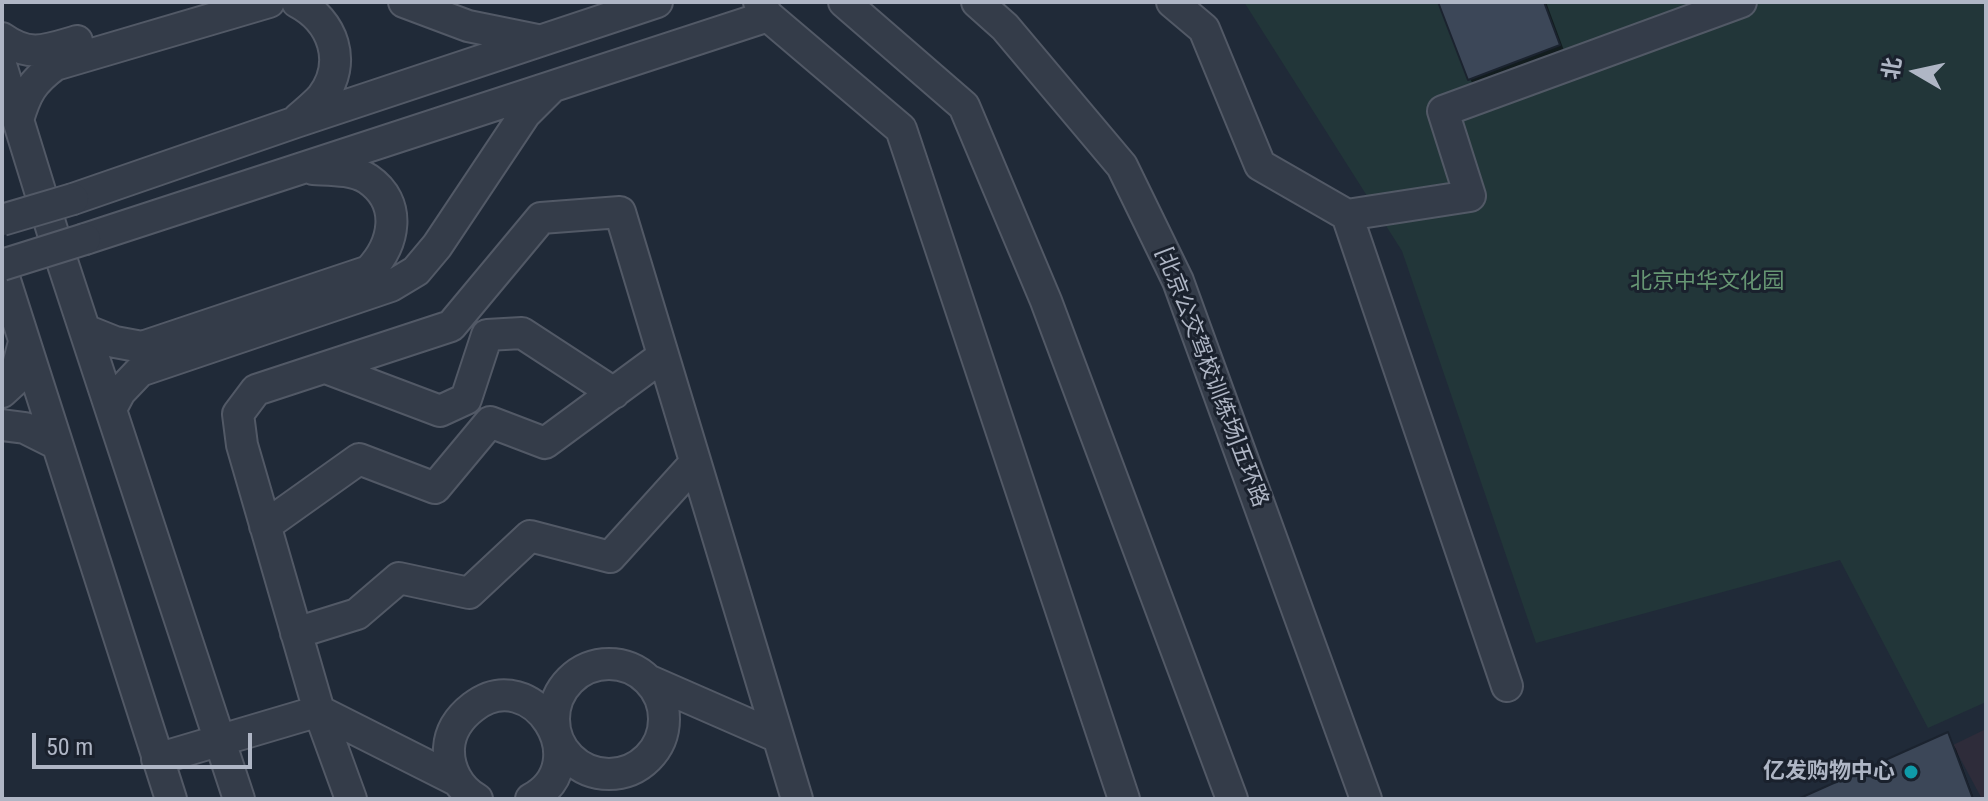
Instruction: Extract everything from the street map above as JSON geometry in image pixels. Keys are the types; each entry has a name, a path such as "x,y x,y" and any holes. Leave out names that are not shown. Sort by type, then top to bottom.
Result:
{"street":[{"path":"2,38 16,48 47,50 205,2"},
{"path":"18,120 27,93 40,76 55,65 269,2"},
{"path":"296,122 322,96 333,72 336,56 330,33 313,11 297,2"},
{"path":"404,2 468,26 539,41"},
{"path":"2,220 73,199 657,2"},
{"path":"844,2 964,106 1046,301 1232,799"},
{"name":"[北京公交驾校训练场]五环路","path":"977,2 1005,27 1122,166 1178,281 1366,799"},
{"path":"1172,2 1204,29 1260,165 1347,215 1470,196 1443,111 1741,2"},
{"path":"171,799 2,268 555,84 764,9 901,129 1124,799"},
{"path":"2,68 239,799"},
{"path":"111,409 120,392 140,371 391,286 416,271 437,246 525,114 555,84"},
{"path":"85,330 115,342 142,347 369,271 384,256 390,234 392,216 384,194 366,177 345,171 303,168"},
{"path":"351,799 319,711 296,633 242,445 238,414 256,390 451,326 541,218 620,212 797,799"},
{"path":"1347,215 1507,686"},
{"path":"326,368 440,411 466,399 487,335 522,333 614,393"},
{"path":"2,392 14,381 24,340"},
{"path":"265,526 359,459 435,488 490,422 545,443 663,356"},
{"path":"2,425 25,428 57,444"},
{"path":"296,633 357,614 399,578 469,593 530,536 610,557 695,463"},
{"path":"531,799 551,781 558,765 554,712 559,694 569,680 584,669 601,664 619,664 636,670 650,681 778,737"},
{"path":"467,790 450,764 449,746 454,728 464,713 479,702 496,697 514,697 531,703 545,714 555,729 561,747 573,761 589,770 606,774 625,772 641,763 654,750 662,733 664,715 660,697 650,681"},
{"path":"157,759 319,711 467,790"}],"shaded area":[{"path":"1986,729 1986,799 1982,799 1953,745"}],"green space":[{"name":"北京中华文化园","path":"1244,2 1986,2 1986,702 1928,728 1840,560 1536,643 1402,251"}],"building":[{"path":"1438,2 1544,2 1560,45 1468,80"},
{"name":"亿发购物中心","path":"1948,732 1973,799 1798,799"}],"place":[{"name":"亿发购物中心","path":"1911,772"}]}
